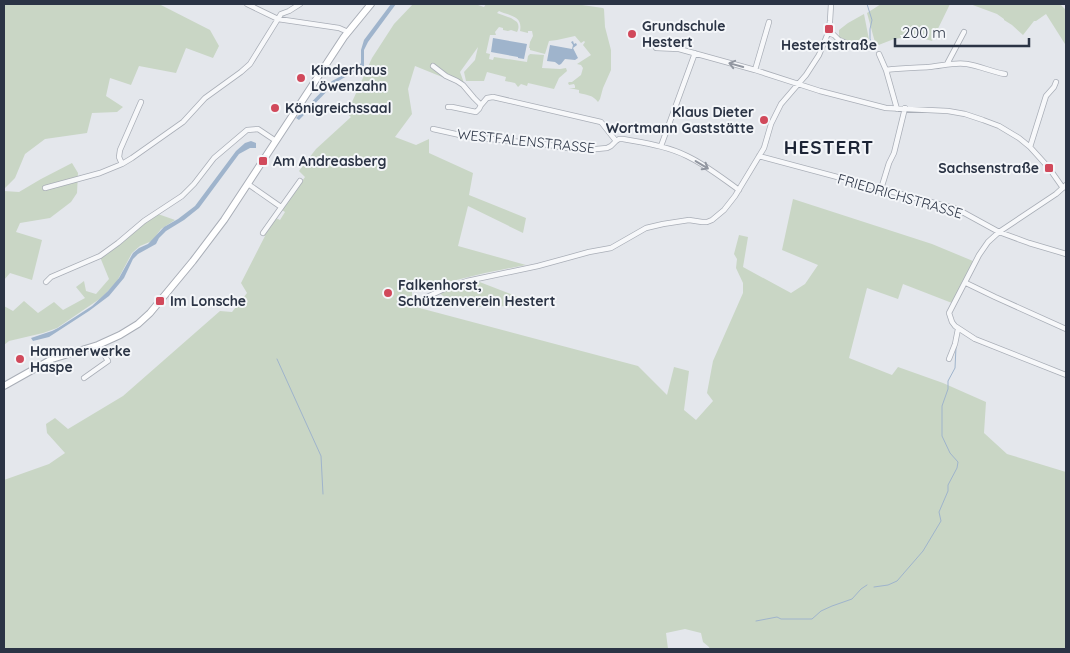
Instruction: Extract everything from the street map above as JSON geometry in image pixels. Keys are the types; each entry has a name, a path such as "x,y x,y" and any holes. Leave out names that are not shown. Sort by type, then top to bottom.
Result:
{"main road":[{"path":"4,386 52,359 113,339 128,331 150,314 209,242 348,32 371,4"}],"street":[{"path":"247,4 278,19 339,28 348,32"},
{"path":"45,188 100,173 122,164 183,122 205,98 250,64 281,14 300,4"},
{"path":"425,298 467,281 611,248 646,228 689,220 707,222 712,220 724,210 739,190 760,156 782,104 799,84 819,55 828,33 831,4"},
{"path":"755,70 768,22"},
{"path":"947,64 964,32"},
{"path":"828,33 834,35 838,40 858,48"},
{"path":"656,48 680,50 755,70 820,91 886,108 948,110 965,114 999,126 1020,138 1065,187 999,232 988,242 950,313 952,322 958,329 975,339 1066,375"},
{"path":"662,146 695,54"},
{"path":"879,54 886,70 897,109"},
{"path":"886,70 925,68 960,63 1005,74"},
{"path":"434,66 446,76 463,85 481,105"},
{"path":"1030,147 1046,96 1056,82"},
{"name":"WESTFALENSTRASSE","path":"448,107 476,112 487,98 493,97 600,122 616,141"},
{"path":"122,164 119,157 120,150 142,102"},
{"path":"881,189 894,153 905,108"},
{"path":"46,282 51,277 100,256 144,221 182,196 214,158 247,130 258,129 276,141"},
{"name":"WESTFALENSTRASSE","path":"433,129 469,137 586,150 607,148 618,139 662,146 686,155 739,190"},
{"name":"FRIEDRICHSTRASSE","path":"760,156 957,209 999,232 1066,254"},
{"path":"263,233 300,181"},
{"path":"248,184 281,207"},
{"path":"966,283 1066,329"},
{"path":"949,359 958,329"},
{"path":"84,378 108,361 98,345"}],"green space":[{"path":"4,4 159,4 210,30 219,46 213,58 186,48 176,73 139,66 131,85 110,78 106,96 123,107 117,112 92,113 87,133 45,139 25,154 15,178 4,189"},
{"path":"413,4 475,4 484,7 486,4 575,4 603,8 605,27 611,50 611,70 598,102 592,97 579,93 579,90 569,88 575,88 574,84 569,85 568,83 581,75 583,68 577,64 591,55 583,45 585,42 581,43 575,36 549,41 545,54 530,50 530,42 533,36 532,31 528,31 528,33 520,31 518,19 499,11 497,13 517,22 518,28 517,32 503,30 503,28 499,27 495,32 496,35 490,35 486,53 490,54 489,59 493,60 494,57 527,62 530,54 544,55 542,68 566,68 567,71 559,78 554,89 528,83 527,86 521,84 518,87 515,83 505,81 506,77 487,72 484,81 466,81 464,72 475,60 478,47 460,72 464,83 462,85 415,66 408,89 412,114 395,137 416,145 429,139 429,153 473,173 469,195 526,218 523,233 468,206 458,246 526,265 440,284 412,286 412,306 638,366 667,395 674,367 689,371 684,410 696,420 713,401 707,393 713,361 743,293 743,283 736,268 737,259 734,254 739,235 748,237 743,267 791,293 805,284 818,265 782,250 793,199 932,244 973,261 952,303 903,284 898,299 867,288 849,358 892,375 898,367 943,383 986,402 984,433 1007,454 1066,472 1066,649 710,649 703,642 701,633 685,629 666,633 668,649 4,649 4,480 49,464 65,453 47,433 46,424 55,418 68,429 123,396 220,311 232,312 247,293 241,283 264,235 276,218 280,220 285,212 282,210 305,177 299,171 316,149 351,117 344,111 352,102 372,58 394,24"},
{"path":"881,4 950,4 932,41 915,36 894,39 876,46 867,13"},
{"path":"970,4 1060,4 1066,10 1066,43 1046,14 1034,21 1023,35 997,14"},
{"path":"864,14 871,50 839,37 839,30"},
{"path":"72,163 78,173 77,193 71,202 50,218 20,223 16,232 42,240 32,280 10,273 4,280 4,191 19,192"},
{"path":"158,214 175,220 161,229 152,241 140,246 132,253 116,283 101,298 57,328 9,341 4,345 4,306 13,311 24,301 38,313 54,302 63,310 85,298 76,287 84,281 86,291 96,294 109,279 100,257"},
{"path":"477,281 521,298 515,306 470,307 455,304 439,293"}],"water":[{"path":"391,4 396,4 364,50 364,66 335,83 299,120 296,118 332,81 358,67 361,63 361,50 364,40"},
{"path":"493,38 527,44 524,59 491,52"},
{"path":"573,41 577,45 573,48 578,58 575,60 565,59 559,65 555,62 547,61 550,45 572,49 573,45 571,42"},
{"path":"251,141 256,143 256,148 250,148 239,154 199,208 166,231 156,244 133,259 124,278 109,296 49,337 33,341 31,338 58,328 92,306 119,278 133,253 148,244 164,227 195,206 236,151 245,143"}],"waterway":[{"path":"867,4 872,20 870,39 876,50"},
{"path":"874,587 888,585 897,581 923,551 941,521 939,512 958,462 950,453 942,436 942,406 948,389 948,381 955,368 956,347"},
{"path":"277,359 321,456 323,494"},
{"path":"756,621 777,617 781,619 812,619 821,611 852,599 867,585"}],"place":[{"name":"Hestertstraße","path":"829,29"},
{"name":"Grundschule Hestert","path":"632,34"},
{"name":"Kinderhaus Löwenzahn","path":"301,78"},
{"name":"Königreichssaal","path":"275,108"},
{"name":"Klaus Dieter Wortmann Gaststätte","path":"764,120"},
{"name":"Am Andreasberg","path":"263,161"},
{"name":"Sachsenstraße","path":"1049,168"},
{"name":"Falkenhorst, Schützenverein Hestert","path":"388,293"},
{"name":"Im Lonsche","path":"160,301"},
{"name":"Hammerwerke Haspe","path":"20,359"}],"district":[{"name":"HESTERT","path":"829,147"}]}
